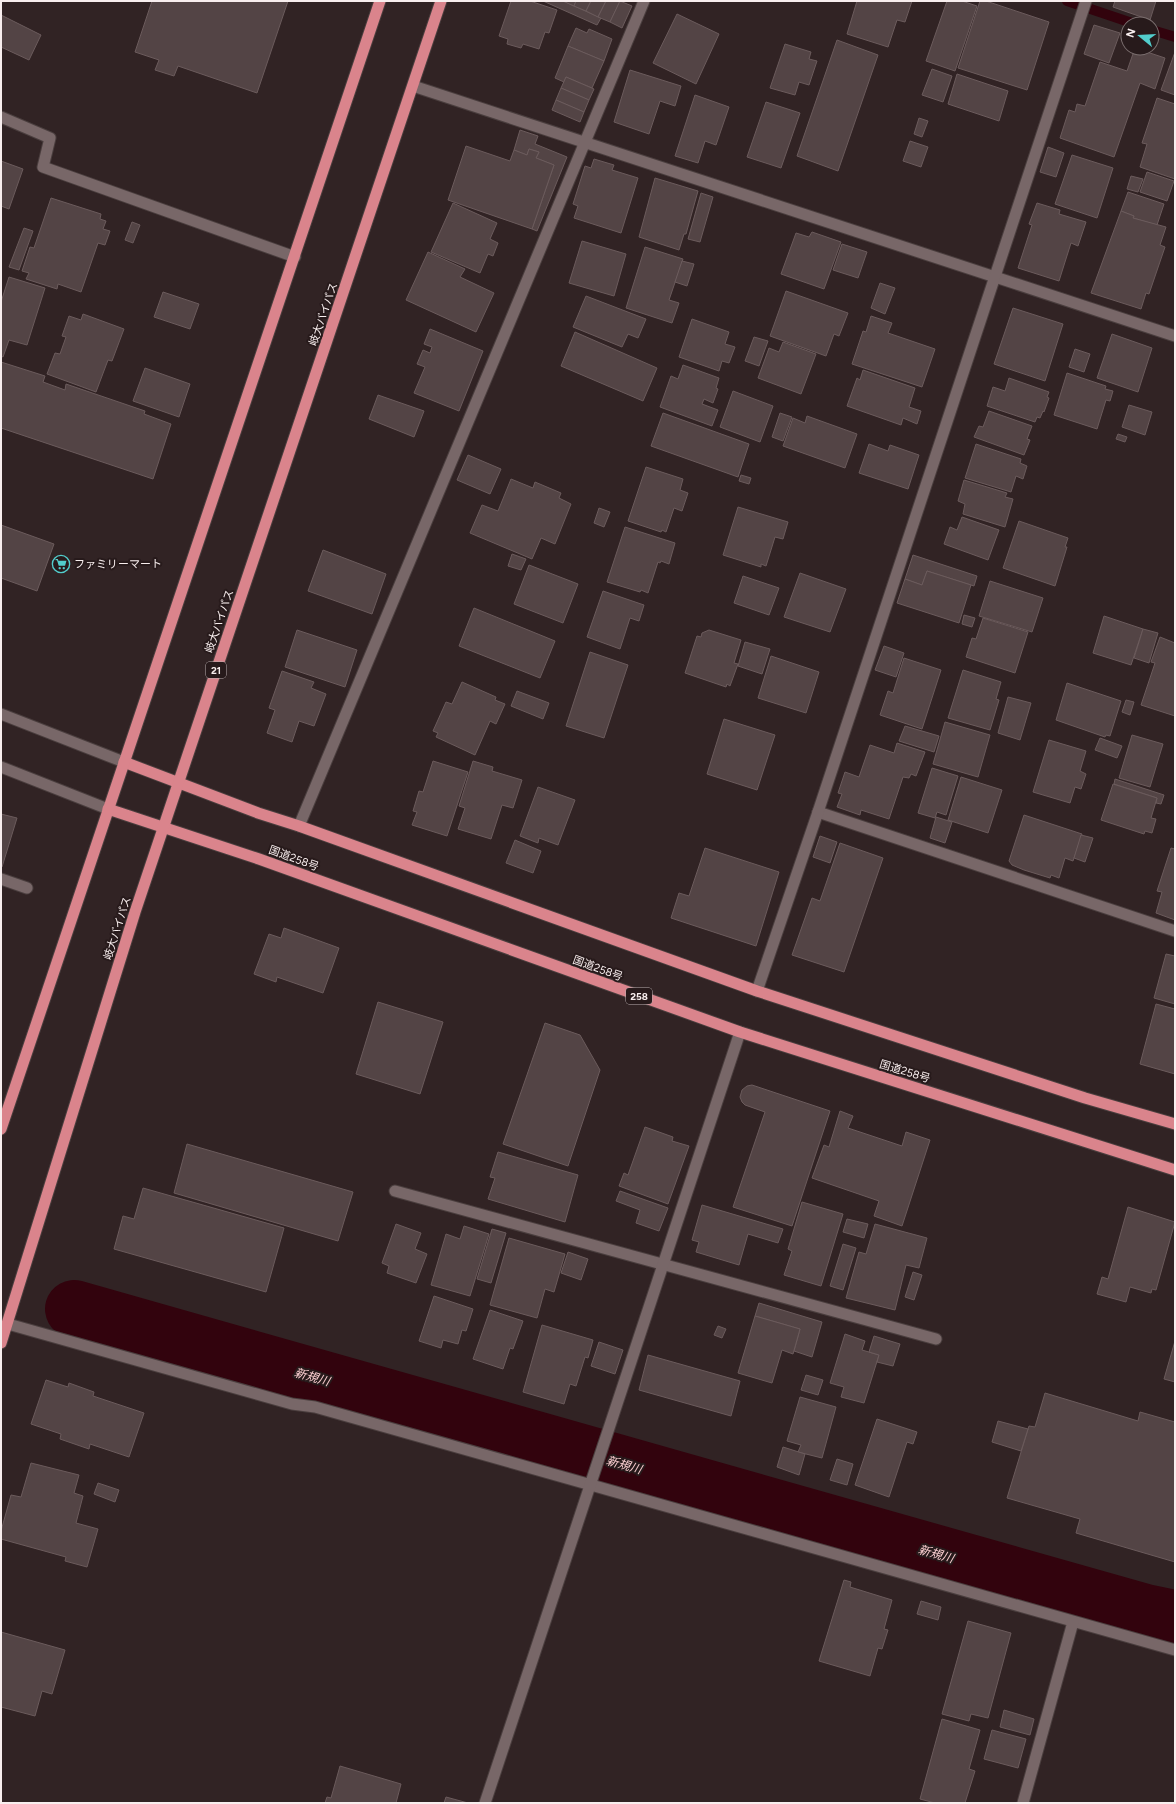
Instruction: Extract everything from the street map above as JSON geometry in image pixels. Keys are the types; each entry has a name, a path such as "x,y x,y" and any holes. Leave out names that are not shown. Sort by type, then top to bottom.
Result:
{"highway":[{"path":"1,1129 380,1"},
{"name":"岐大バイパス","path":"1,1343 133,920 441,1"},
{"path":"124,762 258,813 299,826 757,991 1085,1098 1175,1124"},
{"name":"国道258号","path":"108,809 259,859 740,1032 1175,1170"}],"street":[{"path":"299,826 644,1"},
{"path":"757,991 818,812 1086,1"},
{"path":"413,86 1175,336"},
{"path":"1,117 50,138 42,167 295,256"},
{"path":"1,714 124,762"},
{"path":"1,767 108,809"},
{"path":"818,812 1175,931"},
{"path":"1,879 27,888"},
{"path":"486,1803 740,1032"},
{"path":"395,1192 936,1339"},
{"path":"8,1324 292,1404 315,1407 592,1480 1073,1622 1175,1650"},
{"path":"1023,1803 1073,1622"}],"building":[{"path":"152,1 288,1 257,93 178,66 174,76 155,70 159,60 135,52"},
{"path":"511,1 530,1 557,10 549,33 545,32 539,49 523,44 521,48 507,44 508,39 499,36"},
{"path":"543,1 563,1 601,18 597,25"},
{"path":"563,1 576,1 574,6"},
{"path":"576,1 591,1 586,11 574,6"},
{"path":"591,1 606,1 598,17 586,11"},
{"path":"606,1 620,1 610,22 598,17"},
{"path":"620,1 632,6 622,28 610,22"},
{"path":"857,1 912,1 905,22 897,20 888,47 847,34"},
{"path":"947,1 962,1 977,6 955,71 926,61"},
{"path":"980,1 986,1 1049,22 1027,90 958,68"},
{"path":"1115,1 1156,1 1151,16 1139,16 1113,7"},
{"path":"677,14 719,34 696,84 653,63"},
{"path":"1,15 41,35 29,60 1,47"},
{"path":"1094,25 1120,33 1109,63 1084,54"},
{"path":"576,28 587,33 589,29 612,39 604,61 568,46"},
{"path":"837,40 878,55 838,171 797,156"},
{"path":"785,44 811,52 809,59 817,61 809,85 799,82 795,95 770,88"},
{"path":"568,46 604,61 592,88 566,77 564,82 555,78"},
{"path":"1175,52 1175,95 1161,90"},
{"path":"1132,56 1159,56 1165,58 1155,89 1140,83 1114,157 1060,138 1069,110 1075,112 1077,104 1085,106 1100,62 1127,71"},
{"path":"932,69 952,76 943,102 922,95"},
{"path":"630,70 681,86 675,106 660,101 649,134 614,122"},
{"path":"957,74 1008,91 999,121 948,104"},
{"path":"566,77 594,89 589,100 561,88"},
{"path":"561,88 589,100 584,112 556,100"},
{"path":"695,95 729,107 716,145 705,141 698,163 675,156"},
{"path":"1157,98 1175,104 1175,179 1140,167 1147,144 1142,143"},
{"path":"556,100 584,112 580,122 552,110"},
{"path":"766,102 800,113 781,168 747,157"},
{"path":"919,118 928,121 922,137 914,134"},
{"path":"520,130 538,136 535,144 567,157 537,231 532,229 554,165 536,158 539,152 529,149 527,155 514,150"},
{"path":"910,141 928,147 921,167 903,161"},
{"path":"466,146 510,161 514,150 527,155 529,149 539,152 536,158 554,165 532,229 448,200"},
{"path":"1048,147 1064,153 1056,177 1040,172"},
{"path":"1072,155 1113,168 1097,218 1055,204"},
{"path":"594,159 614,165 612,170 638,178 621,233 574,218 578,206 573,204 585,166 591,168"},
{"path":"1,161 23,169 9,209 1,206"},
{"path":"1147,172 1174,181 1167,201 1140,192"},
{"path":"1131,176 1143,179 1138,192 1127,189"},
{"path":"655,178 698,191 686,234 684,234 679,250 639,237"},
{"path":"1128,192 1164,204 1157,225 1133,218 1134,216 1121,211"},
{"path":"701,193 713,197 700,242 688,239"},
{"path":"51,198 101,214 100,219 106,221 103,229 110,231 105,245 98,243 81,292 58,284 57,289 26,279 29,273 22,271 30,247 34,248"},
{"path":"453,203 497,223 490,239 498,243 493,256 488,254 480,273 431,252"},
{"path":"1037,203 1060,210 1059,214 1086,222 1078,246 1071,243 1059,281 1018,268 1032,225 1029,224"},
{"path":"1121,211 1134,216 1133,218 1166,227 1160,245 1165,247 1149,294 1146,293 1141,309 1091,293"},
{"path":"132,222 140,225 133,243 125,240"},
{"path":"24,228 33,231 19,270 9,267"},
{"path":"812,232 841,242 824,289 781,274 796,233 809,237"},
{"path":"582,241 626,254 614,296 569,283"},
{"path":"842,244 867,252 858,278 833,270"},
{"path":"645,247 683,259 669,300 679,303 672,323 626,308"},
{"path":"428,252 465,269 460,277 494,293 476,332 406,300"},
{"path":"682,261 694,264 687,286 675,282"},
{"path":"9,277 45,288 27,345 9,340 3,357 1,356 1,302"},
{"path":"880,283 895,288 885,314 871,308"},
{"path":"786,291 848,313 839,336 834,334 826,356 770,336"},
{"path":"163,292 199,304 190,329 154,317"},
{"path":"586,296 646,319 638,338 628,334 622,347 573,327"},
{"path":"1013,308 1063,324 1045,381 994,364"},
{"path":"83,314 124,329 112,361 108,360 96,392 47,374 55,353 60,354 66,337 62,336 69,316 81,320"},
{"path":"871,316 892,323 888,333 935,349 922,387 852,364 863,331 866,332"},
{"path":"692,319 729,332 725,344 735,347 729,363 722,361 719,371 679,357"},
{"path":"430,329 483,351 459,411 414,393 425,367 417,364 423,350 430,353 432,347 424,344"},
{"path":"575,332 657,368 643,401 561,366"},
{"path":"1112,334 1152,348 1138,392 1097,378"},
{"path":"754,337 768,341 759,366 745,361"},
{"path":"783,342 816,354 801,394 758,378 769,348 779,352"},
{"path":"1075,349 1090,354 1084,372 1069,367"},
{"path":"1,362 45,376 43,382 65,390 66,384 145,411 144,414 171,424 153,479 1,428"},
{"path":"683,365 719,378 716,388 718,389 713,403 704,399 702,404 718,410 712,426 660,407 671,376 678,379"},
{"path":"145,368 190,384 179,417 133,401"},
{"path":"863,370 915,388 909,407 921,411 917,424 903,418 901,425 847,406 857,378 860,380"},
{"path":"1067,373 1106,386 1105,389 1113,391 1110,401 1106,400 1097,429 1054,415"},
{"path":"1009,378 1049,392 1047,397 1049,398 1044,412 1043,411 1040,418 1037,417 1035,422 987,406 993,387 1005,391"},
{"path":"733,391 773,406 760,442 720,427"},
{"path":"378,395 424,411 414,437 369,419"},
{"path":"1129,405 1152,412 1145,435 1122,427"},
{"path":"989,411 1032,426 1027,439 1030,440 1024,455 974,437 979,426 983,427"},
{"path":"663,413 749,444 738,477 651,446"},
{"path":"780,413 792,417 783,441 772,437"},
{"path":"807,416 857,434 845,468 783,446 793,418 805,423"},
{"path":"1118,434 1127,437 1125,442 1116,439"},
{"path":"869,444 888,451 890,445 919,455 908,489 859,473"},
{"path":"976,444 1021,459 1020,463 1027,466 1023,479 1016,476 1011,492 965,478"},
{"path":"468,455 501,469 490,494 457,480"},
{"path":"646,467 683,479 680,490 688,493 682,511 674,508 666,532 662,530 661,532 628,521"},
{"path":"741,475 751,478 749,484 739,481"},
{"path":"511,479 533,488 535,482 561,493 559,498 571,504 555,544 541,538 532,559 470,533 482,505 498,511"},
{"path":"964,480 1007,493 1005,497 1013,499 1005,527 963,514 965,504 958,501"},
{"path":"738,507 788,522 783,539 775,537 766,566 761,564 761,567 723,555"},
{"path":"599,508 610,512 604,527 594,523"},
{"path":"962,517 999,530 988,560 944,544 950,527 957,530"},
{"path":"1019,521 1068,538 1065,547 1067,547 1055,586 1003,568"},
{"path":"1,525 54,544 37,591 1,578"},
{"path":"625,527 675,543 669,564 661,561 660,563 658,562 648,593 607,582"},
{"path":"323,550 386,574 372,614 308,591"},
{"path":"512,554 526,559 521,570 508,566"},
{"path":"913,555 977,576 974,586 927,571 922,585 905,579"},
{"path":"529,565 578,584 563,623 514,604"},
{"path":"927,571 971,585 959,623 897,603 905,579 922,585"},
{"path":"800,573 846,589 830,632 784,617"},
{"path":"743,576 779,588 769,615 734,603"},
{"path":"990,581 1043,598 1032,632 979,616"},
{"path":"603,591 644,605 639,621 630,618 620,649 587,637"},
{"path":"474,608 555,641 540,678 459,646"},
{"path":"964,615 975,618 972,627 962,624"},
{"path":"1104,616 1143,629 1131,665 1093,653"},
{"path":"983,618 1028,632 1015,673 966,657 972,638 976,639"},
{"path":"1143,629 1158,633 1149,663 1134,658"},
{"path":"297,630 357,650 345,687 285,667"},
{"path":"709,630 741,640 734,663 738,664 730,686 727,684 726,687 685,673 697,636 701,637 702,633"},
{"path":"1160,637 1175,643 1175,716 1141,705 1155,663 1151,662"},
{"path":"745,642 770,649 762,674 738,666"},
{"path":"884,646 904,653 896,677 875,670"},
{"path":"590,652 628,665 604,738 566,726"},
{"path":"771,656 819,672 806,713 758,698"},
{"path":"904,658 941,670 922,729 880,715 888,691 893,693"},
{"path":"963,670 1001,682 996,699 999,700 990,730 948,718"},
{"path":"282,671 314,682 311,688 326,694 314,726 299,721 292,742 267,733 275,710 269,708"},
{"path":"462,682 496,697 495,700 505,704 496,724 490,721 475,755 436,737 438,733 433,731 446,702 452,704"},
{"path":"1067,683 1121,701 1110,736 1106,735 1105,737 1056,720"},
{"path":"517,691 549,703 543,719 511,706"},
{"path":"1008,697 1031,703 1020,740 998,733"},
{"path":"1126,700 1134,702 1130,715 1122,712"},
{"path":"724,719 775,735 757,790 707,774"},
{"path":"945,722 990,735 978,777 933,764"},
{"path":"905,726 939,736 934,752 899,741"},
{"path":"1132,735 1163,744 1150,787 1119,778"},
{"path":"1100,738 1122,746 1117,758 1095,750"},
{"path":"1049,740 1086,751 1080,771 1086,774 1081,789 1075,787 1070,803 1033,792"},
{"path":"897,743 925,752 916,776 911,774 909,778 903,777 889,819 861,810 860,815 837,807 842,794 838,793 845,772 859,777 870,745 894,753"},
{"path":"433,761 468,772 447,836 412,825 417,812 413,811 419,791 423,792"},
{"path":"473,761 493,767 492,771 522,780 513,808 502,805 491,839 458,829 465,808 459,806"},
{"path":"932,768 958,776 946,815 937,812 935,818 918,813"},
{"path":"961,777 1002,790 988,833 948,820"},
{"path":"1115,779 1164,795 1161,804 1156,803 1157,798 1114,784"},
{"path":"1113,784 1157,798 1151,818 1156,819 1152,833 1145,831 1144,834 1101,820"},
{"path":"538,787 575,800 558,845 539,838 538,843 520,836"},
{"path":"1,814 17,818 2,867 1,866"},
{"path":"1024,815 1082,834 1073,861 1065,858 1059,878 1051,875 1050,878 1024,870 1012,865 1009,861"},
{"path":"936,817 952,822 945,843 930,838"},
{"path":"1081,835 1093,838 1085,862 1074,858"},
{"path":"820,836 837,842 830,863 813,857"},
{"path":"515,840 541,851 533,873 506,863"},
{"path":"840,843 883,858 844,972 792,955 812,898 820,901"},
{"path":"705,848 779,872 756,946 671,918 679,893 689,896"},
{"path":"1171,848 1175,849 1175,920 1156,913 1162,892 1157,891"},
{"path":"284,928 339,948 323,993 277,977 276,982 254,974 269,934 281,938"},
{"path":"1166,954 1175,956 1175,1004 1154,998"},
{"path":"378,1002 443,1022 420,1094 356,1074"},
{"path":"1156,1004 1175,1009 1175,1074 1140,1064"},
{"path":"545,1023 580,1035 600,1070 568,1166 503,1144"},
{"path":"752,1085 830,1111 792,1226 733,1207 765,1112 745,1105 742,1102 740,1097 742,1090 747,1086"},
{"path":"840,1111 853,1116 848,1128 902,1146 906,1132 930,1140 902,1226 874,1216 879,1201 812,1178 824,1145 829,1147"},
{"path":"645,1127 673,1137 672,1141 689,1146 668,1204 619,1186 624,1173 628,1175"},
{"path":"187,1144 353,1192 338,1241 174,1193"},
{"path":"498,1152 578,1175 565,1222 488,1199 495,1178 490,1177"},
{"path":"143,1188 284,1228 266,1292 114,1249 123,1216 134,1219"},
{"path":"620,1191 668,1208 659,1231 636,1223 640,1210 616,1201"},
{"path":"802,1202 843,1214 821,1286 784,1275 792,1251 788,1249"},
{"path":"702,1205 783,1229 778,1243 748,1234 739,1265 696,1252 699,1242 692,1240"},
{"path":"1128,1207 1175,1222 1156,1290 1152,1289 1151,1293 1130,1287 1126,1302 1097,1294 1102,1277 1108,1279"},
{"path":"847,1219 868,1224 864,1238 843,1232"},
{"path":"396,1224 421,1233 415,1249 427,1254 416,1283 387,1273 389,1266 382,1263"},
{"path":"875,1224 927,1238 919,1268 906,1265 895,1310 846,1298 859,1252 866,1254"},
{"path":"464,1226 489,1234 470,1296 431,1285 446,1234 460,1239"},
{"path":"492,1229 506,1233 491,1283 477,1279"},
{"path":"509,1238 565,1254 554,1292 545,1289 537,1318 490,1305"},
{"path":"843,1244 856,1248 843,1290 830,1286"},
{"path":"568,1252 588,1259 581,1280 561,1273"},
{"path":"913,1272 922,1275 914,1300 905,1297"},
{"path":"434,1296 473,1309 466,1331 462,1330 458,1344 443,1340 441,1348 419,1341"},
{"path":"759,1303 822,1322 812,1357 794,1351 800,1329 755,1316"},
{"path":"490,1310 523,1321 513,1349 510,1348 503,1369 473,1359"},
{"path":"755,1316 800,1329 793,1354 782,1350 772,1383 738,1373"},
{"path":"542,1325 593,1340 588,1358 585,1357 576,1386 570,1384 564,1404 523,1392"},
{"path":"718,1326 726,1329 722,1338 714,1335"},
{"path":"845,1334 865,1341 862,1350 879,1355 864,1403 841,1397 844,1387 830,1383"},
{"path":"874,1336 900,1344 893,1366 877,1362 879,1355 869,1352"},
{"path":"1175,1341 1175,1382 1164,1379"},
{"path":"599,1342 623,1350 615,1374 591,1366"},
{"path":"648,1355 740,1381 731,1416 639,1390"},
{"path":"806,1375 823,1380 818,1395 801,1390"},
{"path":"46,1380 68,1387 69,1383 94,1392 93,1396 144,1413 129,1457 90,1444 89,1449 60,1439 61,1434 31,1424"},
{"path":"1045,1393 1138,1421 1140,1412 1175,1422 1175,1562 1076,1533 1080,1519 1007,1498 1029,1426 1035,1427"},
{"path":"800,1397 836,1407 822,1458 798,1452 801,1445 787,1441"},
{"path":"877,1419 917,1432 913,1444 907,1442 889,1497 855,1485"},
{"path":"998,1421 1028,1429 1021,1451 992,1442"},
{"path":"783,1447 805,1454 799,1475 777,1467"},
{"path":"837,1459 853,1464 847,1485 830,1480"},
{"path":"31,1463 79,1475 74,1493 83,1496 76,1523 98,1529 87,1567 65,1561 66,1557 1,1539 1,1531 11,1495 21,1497"},
{"path":"98,1483 119,1490 115,1502 94,1494"},
{"path":"844,1580 851,1582 850,1587 892,1600 884,1629 888,1630 882,1649 878,1648 870,1676 819,1661"},
{"path":"921,1601 941,1607 938,1620 917,1614"},
{"path":"968,1621 1011,1633 988,1718 971,1714 969,1721 942,1714"},
{"path":"1,1632 65,1650 52,1694 42,1691 35,1716 1,1707"},
{"path":"1004,1710 1034,1719 1030,1735 1000,1727"},
{"path":"942,1719 980,1730 969,1769 975,1771 965,1803 935,1803 920,1799"},
{"path":"992,1730 1026,1739 1018,1768 984,1759"},
{"path":"340,1766 401,1784 396,1803 325,1803 327,1797 331,1798"},
{"path":"446,1797 468,1803 444,1803"}],"waterway":[{"path":"1067,1 1120,19"},
{"path":"1160,32 1175,37"},
{"name":"新規川","path":"74,1309 1145,1613 1175,1619"}],"place":[{"name":"ファミリーマート","path":"61,564"}]}
